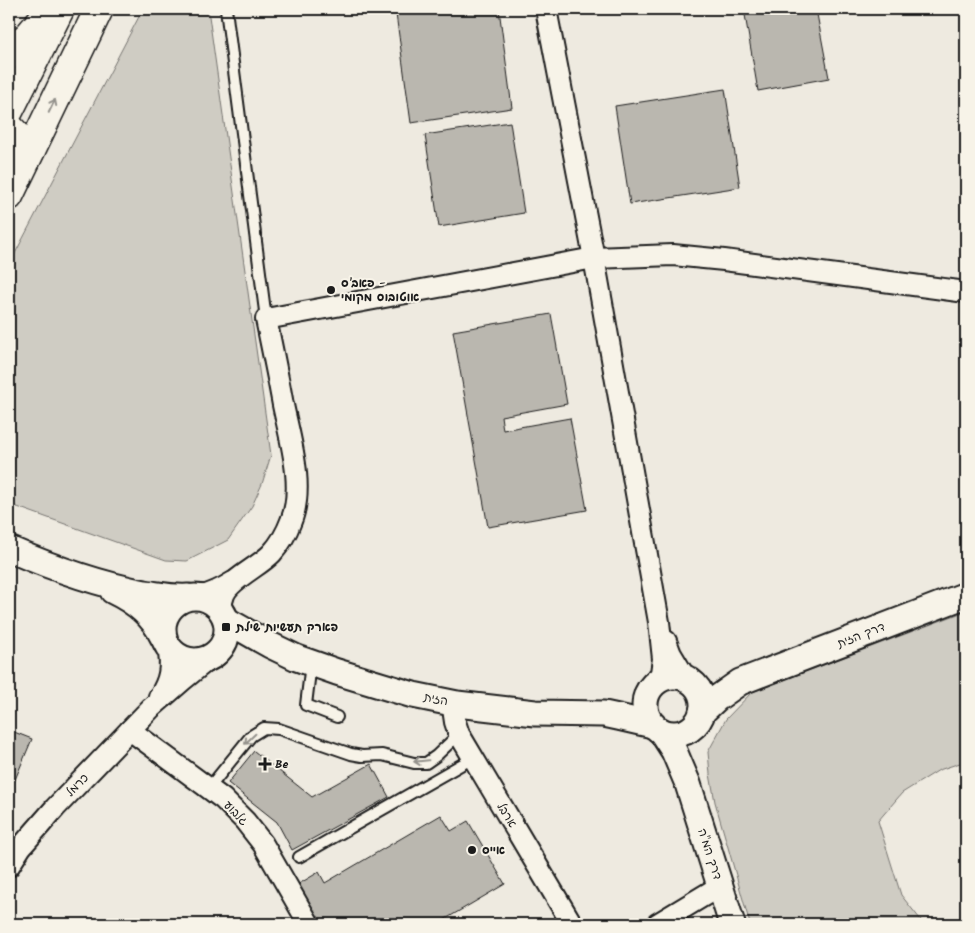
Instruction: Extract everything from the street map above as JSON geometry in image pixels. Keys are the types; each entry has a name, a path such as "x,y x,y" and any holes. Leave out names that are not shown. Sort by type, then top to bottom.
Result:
{"main road":[{"path":"9,55 51,9"},
{"path":"9,111 60,9"},
{"path":"9,196 20,149 99,9"},
{"path":"9,127 20,149"}],"street":[{"path":"546,9 594,258 659,622 663,650 658,682"},
{"path":"91,580 136,604 158,627 177,657 199,662 219,651 228,632 222,603 224,593 230,586 262,563 272,553 283,538 292,520 297,500 294,459 266,319 594,258 673,255 966,292"},
{"path":"9,549 38,562"},
{"path":"9,554 119,588 175,598 209,595 239,579"},
{"name":"דרך הזית","path":"697,720 727,690 740,682 966,595"},
{"path":"166,642 162,631 164,620 169,609 177,602 194,597 210,600 224,615"},
{"name":"הזית","path":"224,615 270,646 304,661 413,695 535,713 604,714 657,728"},
{"path":"659,622 671,654 688,680"},
{"name":"כרמל","path":"151,708 167,684 170,673 170,660 166,642"},
{"name":"הזית","path":"213,656 231,650 252,650 304,661"},
{"name":"כרמל","path":"9,866 21,847 55,808 151,708 213,656"},
{"path":"676,676 688,680 700,692 703,702 697,720 682,733 671,734 657,728 648,717 645,707 649,691 664,678 676,676"},
{"name":"דרך הזית","path":"688,680 710,683 756,676"},
{"name":"הזית","path":"579,714 627,699 658,682"},
{"name":"ארבל","path":"452,702 459,734 572,924"},
{"name":"דרך המ\"ה","path":"697,720 686,757 685,770 732,924"},
{"name":"דרך המ\"ה","path":"657,728 674,751 688,784"},
{"name":"גלבוע","path":"130,730 223,799 241,816 263,844 309,924"},
{"path":"657,924 720,886"}],"lane":[{"path":"226,9 266,319"},
{"path":"304,661 306,705 337,717"},
{"path":"208,788 252,736 264,728 278,729 351,754 362,756 382,755 414,763 426,763 459,734"},
{"path":"299,857 473,758"}],"shaded area":[{"path":"143,9 208,9 271,455 262,484 252,506 228,540 187,561 166,560 9,504 9,265"},
{"path":"966,611 966,761 939,770 902,793 878,821 901,895 924,924 750,924 715,802 710,774 708,752 726,719 752,692"}],"building":[{"path":"429,9 499,9 512,108 411,123 396,14"},
{"path":"744,9 816,9 829,78 758,91"},
{"path":"725,89 740,187 630,204 615,106"},
{"path":"510,122 524,213 439,227 425,135"},
{"path":"551,314 567,404 501,416 503,430 570,418 587,510 488,527 453,331"},
{"path":"9,730 32,739 9,794"},
{"path":"254,751 312,797 371,764 389,797 292,850 277,822 228,783"},
{"path":"441,815 451,831 468,821 505,884 437,924 321,924 297,885 319,872 325,883"}],"place":[{"name":"פאב'ס - אוטובוס מקומי","path":"331,290"},
{"name":"פארק תעשיות שילת","path":"226,627"},
{"name":"Be","path":"265,764"},
{"name":"אייס","path":"472,850"}]}
